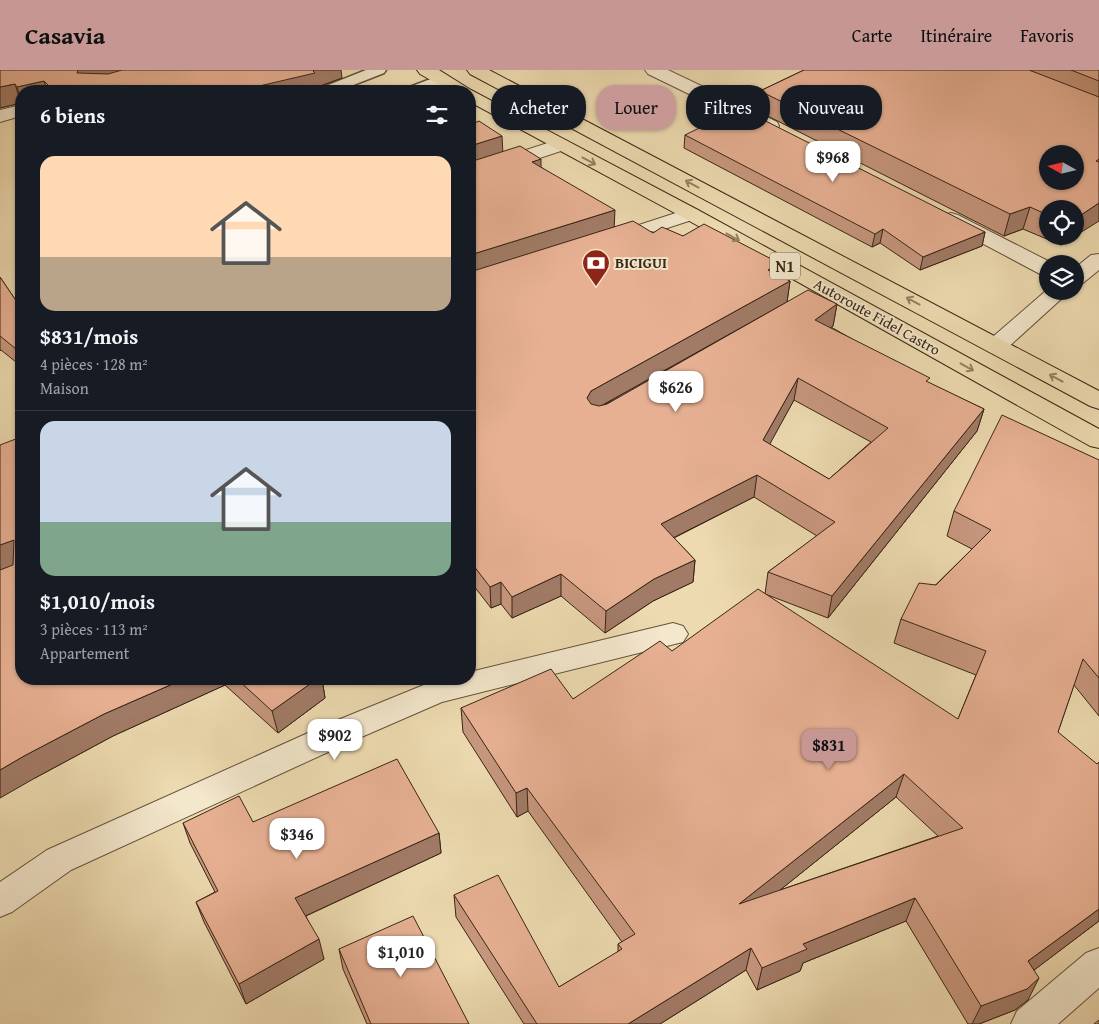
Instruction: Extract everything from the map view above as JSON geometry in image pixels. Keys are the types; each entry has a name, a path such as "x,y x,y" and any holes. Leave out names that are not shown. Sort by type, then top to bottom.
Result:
{"highway":[{"name":"Autoroute Fidel Castro","path":"476,70 1099,401"},
{"path":"433,74 452,85"},
{"name":"Autoroute Fidel Castro","path":"476,98 691,214 818,293 1099,440"}],"street":[{"path":"654,70 784,133"},
{"path":"0,116 15,112"},
{"path":"476,173 560,145"},
{"path":"933,209 1039,264"},
{"path":"590,246 691,214"},
{"path":"1084,271 1099,260"},
{"path":"996,346 1049,300"},
{"path":"476,682 673,634"},
{"path":"0,901 59,860 339,733 436,692 465,685"},
{"path":"1030,1024 1099,965"}],"lane":[{"path":"341,85 379,70"},
{"path":"419,85 433,74"}],"building":[{"path":"0,70 78,70 77,73 108,74 122,70 314,70 315,73 264,85 48,85 44,81 26,85 15,84 0,87"},
{"path":"804,70 1029,70 1099,97 1099,159 1096,161 1099,162 1099,203 1084,213 1084,200 1039,200 1039,211 1030,207 1010,214 839,130 882,130 882,85 780,85 780,101 770,96 770,86"},
{"path":"1071,70 1099,70 1099,81"},
{"path":"479,121 502,136 476,144 476,122"},
{"path":"770,123 780,130 783,130 985,232 923,257 883,229 875,234 685,135 695,130 770,130"},
{"path":"520,146 541,159 532,162 615,210 476,253 476,160"},
{"path":"633,221 653,233 662,227 683,236 704,224 779,263 768,270 790,281 591,391 587,398 591,404 599,406 607,404 808,290 837,304 815,320 930,378 926,381 984,409 832,596 768,572 835,522 757,475 661,524 695,560 654,579 606,611 561,574 512,597 501,582 490,587 476,569 476,270","holes":["798,378 888,428 829,479 763,440"]},
{"path":"0,277 15,299 15,348 0,336"},
{"path":"1002,415 1099,460 1099,678 1083,659 1058,732 1097,764 1099,762 1099,909 1028,961 1039,978 1027,989 981,1006 915,898 803,944 807,949 762,968 751,948 628,1024 537,1024 454,895 498,875 559,987 622,949 618,944 635,934 527,788 516,793 461,708 551,669 573,699 660,641 672,651 758,589 958,719 986,651 901,619 919,583 936,585 991,530 954,511","holes":["904,774 963,828 739,904"]},
{"path":"15,439 15,685 170,685 104,714 0,770 0,570 13,565 14,540 0,545 0,445"},
{"path":"244,685 309,685 272,711"},
{"path":"397,759 439,833 295,898 319,939 239,984 196,902 218,891 183,823 239,796 253,822"},
{"path":"413,916 469,1024 371,1024 339,949"}],"place":[{"name":"BICIGUI","path":"596,287"}]}
